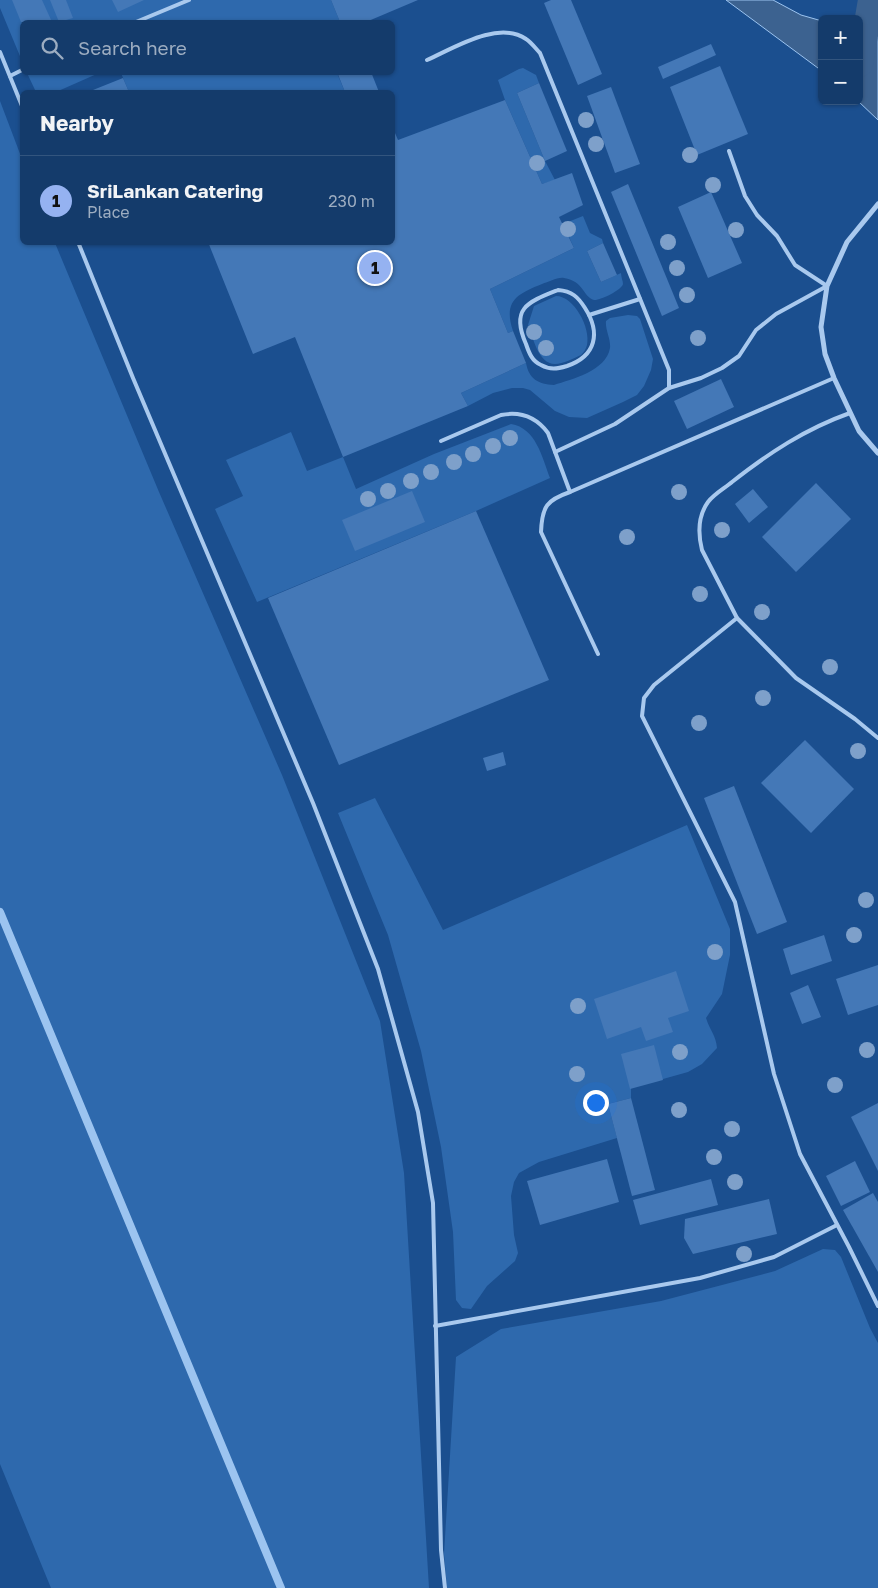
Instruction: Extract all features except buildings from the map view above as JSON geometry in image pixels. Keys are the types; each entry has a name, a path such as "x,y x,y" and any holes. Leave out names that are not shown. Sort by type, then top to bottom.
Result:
{"street":[{"path":"878,204 847,242 827,286 821,327 825,354 834,378 859,431 878,453"}],"lane":[{"path":"141,20 189,0"},
{"path":"426,60 485,35 499,32 512,33 526,39 540,53 669,370 669,388"},
{"path":"0,52 20,101"},
{"path":"10,76 20,71"},
{"path":"555,452 615,424 669,388 701,378 722,368 739,356 756,330 776,314 827,286 795,265 777,236 757,215 744,196 729,151"},
{"path":"79,245 137,387 309,794 378,970 418,1112 432,1203 440,1550 445,1588"},
{"path":"558,290 565,290 581,300 589,315 594,328 594,338 590,350 585,356 575,363 558,369 548,369 537,364 531,357 519,324 521,313 528,305 558,290"},
{"path":"589,315 640,299"},
{"path":"598,654 541,532 541,520 553,498 834,378"},
{"path":"850,413 822,423 760,460 709,501 703,512 699,538 702,550 737,618 796,678 855,719 878,738"},
{"path":"441,441 501,415 521,414 536,421 548,433 570,492"},
{"path":"737,618 654,685 644,698 642,716 735,902 774,1074 800,1154 878,1306"},
{"path":"435,1326 700,1278 774,1257 837,1225"}],"shaded area":[{"path":"0,0 331,0 339,20 20,20 20,56 0,8"},
{"path":"726,0 773,0 801,15 818,20 818,68"},
{"path":"863,32 878,37 878,120 862,105"},
{"path":"523,68 536,75 539,83 517,93 545,161 555,180 542,184 498,80"},
{"path":"28,75 94,75 61,90 35,90"},
{"path":"122,75 338,75 344,90 128,90"},
{"path":"0,101 20,154 20,245 56,245 159,492 282,775 380,1021 404,1173 429,1588 51,1588 0,1464"},
{"path":"583,216 590,233 602,239 603,243 587,251 601,282 621,273 622,286 610,295 594,300 587,296 576,282 571,280 559,278 542,284 519,295 514,300 510,312 513,331 508,333 490,289 574,248 563,224"},
{"path":"556,296 563,297 575,307 584,322 588,338 586,348 581,355 558,364 549,363 540,355 528,325 534,306"},
{"path":"628,315 637,316 640,319 653,359 651,370 644,386 637,395 623,402 587,418 569,417 555,411 530,390 523,388 512,388 493,393 468,406 461,393 526,363 529,373 539,382 554,385 579,377 602,363 607,356 610,345 606,321 610,318"},
{"path":"511,424 527,431 532,437 541,453 550,478 476,511 257,602 215,509 243,496 226,460 291,432 307,471 343,457 356,489 434,454"},
{"path":"375,798 443,930 687,825 730,929 730,955 722,994 706,1018 717,1048 702,1064 688,1072 631,1088 631,1098 608,1104 617,1138 539,1162 519,1173 514,1182 511,1196 514,1235 518,1253 515,1261 487,1286 471,1309 462,1308 456,1300 453,1232 441,1147 421,1051 388,935 338,813"},
{"path":"823,1249 835,1250 841,1257 878,1343 878,1588 447,1588 444,1554 456,1357 501,1329 661,1301 775,1271"}],"waterway":[{"path":"861,60 871,0"},
{"path":"0,912 281,1588"}],"place":[{"name":"SriLankan Catering","path":"375,268"}]}
